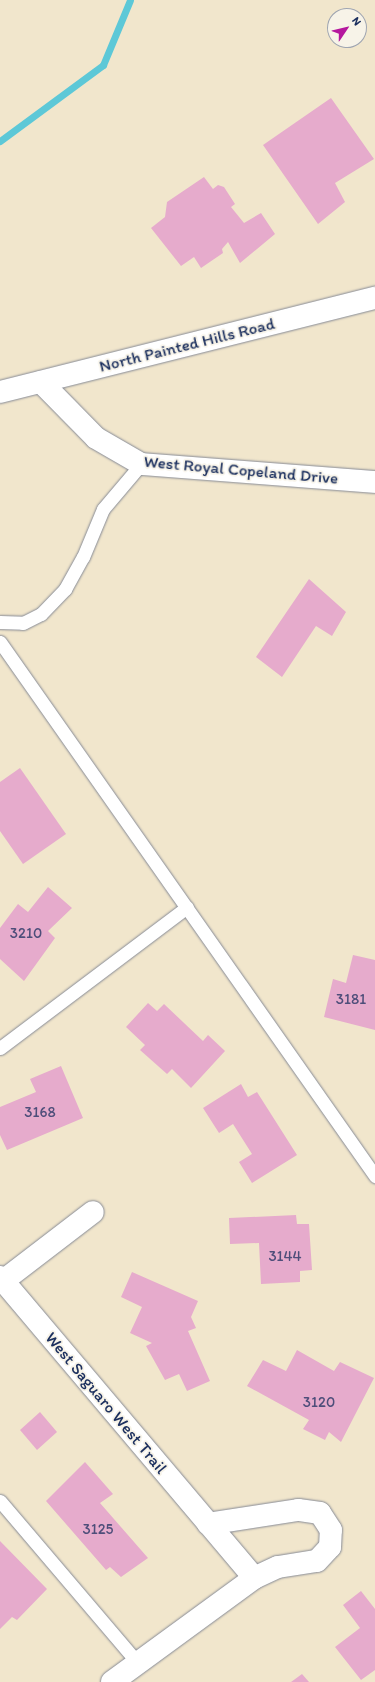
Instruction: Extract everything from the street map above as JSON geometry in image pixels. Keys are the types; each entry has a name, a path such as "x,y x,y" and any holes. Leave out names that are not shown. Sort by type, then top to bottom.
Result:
{"street":[{"name":"North Painted Hills Road","path":"0,392 375,298"},
{"name":"West Royal Copeland Drive","path":"41,382 96,438 141,464 375,482"},
{"name":"West Saguaro West Trail","path":"93,1212 2,1279 254,1578"},
{"path":"112,1682 254,1578 278,1567 317,1561 330,1547 331,1530 320,1513 298,1510 208,1524"}],"lane":[{"path":"0,622 23,623 41,614 65,589 83,557 103,509 141,464"},
{"path":"0,642 375,1176"},
{"path":"0,1048 186,907"},
{"path":"0,1501 138,1663"}],"building":[{"path":"331,98 374,159 335,183 345,202 318,224 263,145"},
{"path":"204,177 213,189 218,185 224,187 235,204 231,207 244,223 261,213 275,234 240,263 228,242 222,249 223,253 201,268 194,257 181,266 151,228 165,217 167,202"},
{"path":"309,579 346,612 332,636 316,626 282,677 256,657"},
{"path":"20,768 66,834 23,864 0,831 0,782"},
{"path":"48,887 72,908 48,931 55,938 24,981 0,959 0,928 18,904 28,912"},
{"path":"353,955 375,960 375,1030 324,1017 333,979 346,983"},
{"path":"148,1003 157,1011 164,1004 203,1041 208,1035 225,1051 191,1088 172,1069 167,1074 140,1050 145,1045 126,1027"},
{"path":"61,1066 83,1118 7,1150 0,1135 0,1107 36,1092 30,1079"},
{"path":"241,1084 248,1097 257,1092 297,1155 252,1183 239,1162 252,1154 233,1124 219,1133 203,1108"},
{"path":"296,1215 297,1224 309,1224 312,1270 300,1271 300,1282 261,1284 259,1243 230,1244 229,1218"},
{"path":"132,1272 198,1301 191,1317 196,1328 188,1331 210,1381 187,1391 179,1374 165,1380 146,1346 152,1343 130,1333 142,1307 121,1297"},
{"path":"297,1350 334,1371 340,1362 374,1378 341,1442 329,1432 325,1440 303,1429 309,1420 247,1386 263,1360 286,1371"},
{"path":"40,1412 57,1432 37,1450 20,1430"},
{"path":"85,1462 113,1494 100,1503 148,1558 121,1577 110,1567 106,1570 46,1501"},
{"path":"0,1541 47,1589 17,1620 12,1617 0,1629"},
{"path":"361,1591 375,1609 375,1670 361,1680 335,1647 360,1628 343,1605"},
{"path":"302,1674 309,1682 291,1682"}],"waterway":[{"path":"0,141 103,65 130,0"}]}
